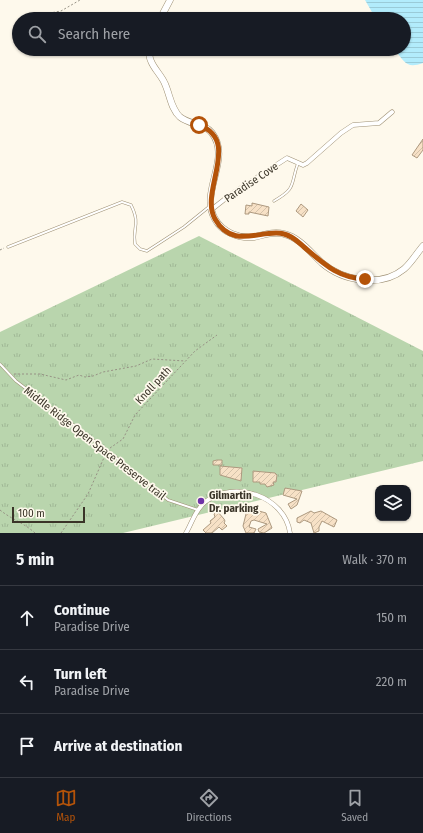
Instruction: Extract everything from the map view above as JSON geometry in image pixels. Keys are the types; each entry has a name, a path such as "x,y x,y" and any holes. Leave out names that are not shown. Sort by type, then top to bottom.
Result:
{"street":[{"path":"164,12 170,0"},
{"path":"150,56 151,62 166,85 176,112 186,120 209,130 215,138 218,150 218,162 211,208 218,224 227,231 245,237 276,233 289,235 331,270 352,278 379,279 396,274 409,264 423,246"},
{"name":"Paradise Cove","path":"211,208 287,158 293,159 303,165 340,133 353,125 379,123 392,112"},
{"path":"186,533 198,510 207,501 229,492 250,493 266,499 274,504 284,516 290,533"}],"lane":[{"path":"274,201 286,194 292,188 298,163"},
{"path":"8,247 122,202 131,206 135,215 137,223 135,244 140,249 147,251 211,208"},
{"name":"Middle Ridge Open Space Preserve trail","path":"0,364 10,374 168,500 198,510"}],"path":[{"path":"56,12 61,11 80,0"},
{"path":"0,250 8,247"},
{"name":"Knoll path","path":"107,451 123,439 135,415 195,351 217,335"},
{"path":"10,374 40,374 66,380 78,375 85,377 93,376 103,372 136,366 152,359 186,361"},
{"path":"60,533 88,494 107,451"},
{"path":"0,510 9,518 26,524 35,533"}],"green space":[{"path":"199,236 423,351 423,461 123,533 0,533 0,332"}],"water":[{"path":"365,0 423,0 423,63 409,65 400,56 411,56 411,12 372,12"}],"building":[{"path":"423,139 423,150 417,158 412,155"},
{"path":"252,203 269,207 268,216 249,212 249,214 245,214 246,205 252,206"},
{"path":"301,204 308,210 303,217 296,211"},
{"path":"222,460 222,465 213,465 213,461"},
{"path":"220,466 242,468 241,481 220,475"},
{"path":"253,471 275,473 277,475 276,482 273,482 274,485 267,487 265,484 260,484 260,482 253,482"},
{"path":"285,488 302,491 297,505 291,509 288,504 297,499 283,495"},
{"path":"249,508 253,513 259,511 266,513 272,528 264,533 259,532 258,529 267,524 254,520 251,521 249,527 256,529 254,533 246,533 243,526 246,514 245,509"},
{"path":"217,511 224,519 224,523 227,526 222,530 219,527 212,533 206,533 203,530 211,523 210,521 215,517 214,514"},
{"path":"311,511 314,513 321,511 337,520 334,527 322,521 319,531 314,533 311,523 304,520 300,523 297,522 297,518"}],"place":[{"name":"Gilmartin Dr. parking","path":"201,501"}],"route":[{"path":"199,125 205,127 213,134 217,144 218,162 211,199 211,210 215,220 222,228 245,237 276,233 289,235 336,273 346,277 365,279"}]}
